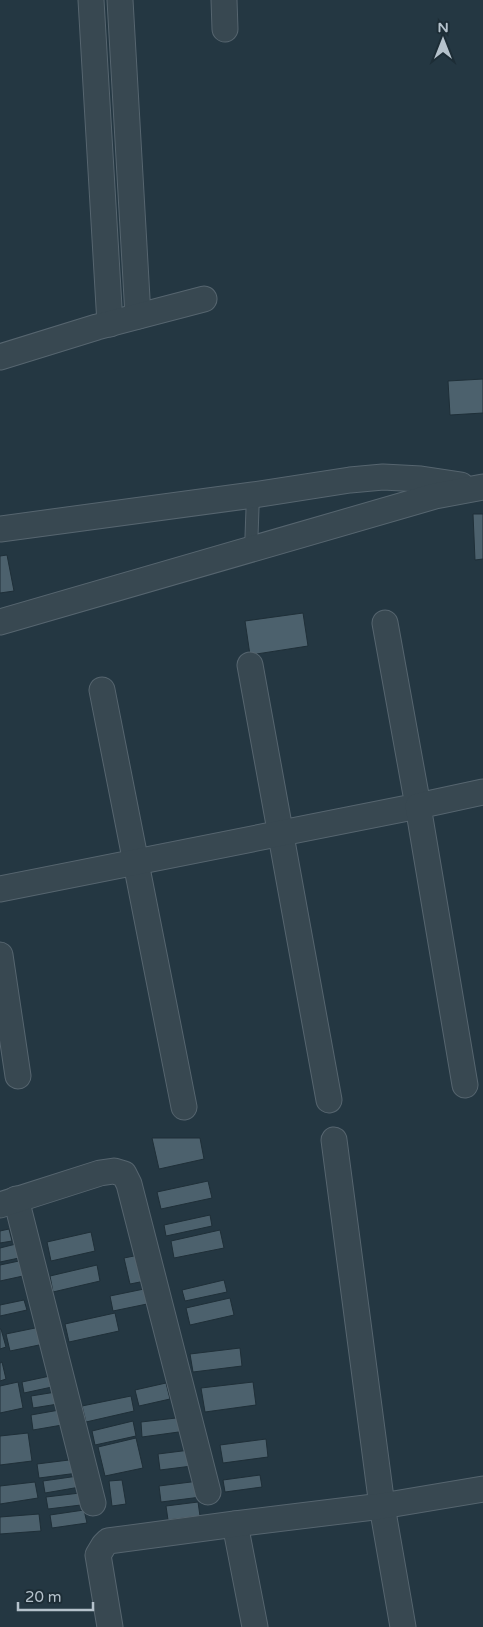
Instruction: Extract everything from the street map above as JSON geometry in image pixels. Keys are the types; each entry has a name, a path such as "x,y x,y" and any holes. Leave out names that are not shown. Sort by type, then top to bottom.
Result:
{"street":[{"path":"91,0 110,324"},
{"path":"120,0 138,316"},
{"path":"224,0 225,29"},
{"path":"0,357 138,316 204,299"},
{"path":"0,529 383,477 421,479 479,487"},
{"path":"0,622 435,496 479,487"},
{"path":"385,623 465,1085"},
{"path":"250,665 329,1100"},
{"path":"102,690 184,1107"},
{"path":"0,889 483,792"},
{"path":"0,955 18,1076"},
{"path":"334,1140 382,1506 404,1627"},
{"path":"93,1503 8,1202 100,1173 114,1171 124,1174 129,1184 208,1492"},
{"path":"110,1627 98,1555 108,1541 382,1506 483,1490"},
{"path":"235,1524 255,1627"}],"lane":[{"path":"251,550 253,495"}],"building":[{"path":"483,379 483,413 450,415 448,381"},
{"path":"473,514 483,514 483,559 475,560"},
{"path":"7,555 14,591 0,593 0,556"},
{"path":"303,613 308,646 250,655 245,621"},
{"path":"152,1138 200,1138 204,1159 159,1169"},
{"path":"208,1181 212,1198 161,1209 157,1192"},
{"path":"210,1215 212,1226 166,1236 164,1225"},
{"path":"9,1229 12,1241 0,1243 0,1231"},
{"path":"220,1230 224,1248 174,1258 171,1241"},
{"path":"91,1232 95,1251 51,1261 47,1242"},
{"path":"16,1244 19,1258 0,1262 0,1248"},
{"path":"139,1255 145,1281 130,1284 124,1258"},
{"path":"19,1261 23,1276 0,1281 0,1265"},
{"path":"97,1265 100,1281 53,1292 50,1276"},
{"path":"224,1280 227,1292 185,1301 182,1290"},
{"path":"144,1289 147,1304 113,1311 110,1296"},
{"path":"230,1298 234,1315 190,1325 186,1308"},
{"path":"24,1300 27,1310 0,1316 0,1305"},
{"path":"115,1313 119,1331 69,1342 65,1324"},
{"path":"40,1327 44,1344 10,1351 6,1334"},
{"path":"0,1329 6,1347 0,1349"},
{"path":"240,1348 242,1366 193,1372 190,1354"},
{"path":"2,1362 6,1379 0,1381 0,1363"},
{"path":"50,1376 52,1387 24,1393 22,1382"},
{"path":"18,1382 23,1408 0,1413 0,1386"},
{"path":"253,1382 256,1405 205,1412 201,1388"},
{"path":"166,1383 170,1399 139,1406 135,1390"},
{"path":"56,1392 58,1404 33,1408 31,1396"},
{"path":"131,1396 134,1411 86,1422 82,1406"},
{"path":"65,1409 68,1424 33,1430 31,1415"},
{"path":"185,1417 186,1431 142,1437 141,1422"},
{"path":"133,1421 136,1436 95,1445 92,1431"},
{"path":"28,1433 32,1461 0,1465 0,1436"},
{"path":"136,1438 143,1468 105,1476 98,1447"},
{"path":"266,1439 268,1457 223,1463 220,1445"},
{"path":"190,1450 192,1466 160,1470 158,1454"},
{"path":"77,1459 78,1473 39,1478 37,1464"},
{"path":"260,1475 262,1487 225,1492 223,1480"},
{"path":"78,1476 80,1487 45,1493 43,1481"},
{"path":"122,1480 126,1504 112,1506 109,1481"},
{"path":"199,1481 201,1497 161,1502 159,1486"},
{"path":"35,1482 38,1498 0,1504 0,1486"},
{"path":"80,1493 81,1505 48,1509 46,1497"},
{"path":"198,1502 200,1516 168,1520 166,1506"},
{"path":"84,1510 87,1523 52,1528 50,1515"},
{"path":"39,1514 41,1531 0,1534 0,1517"}]}
